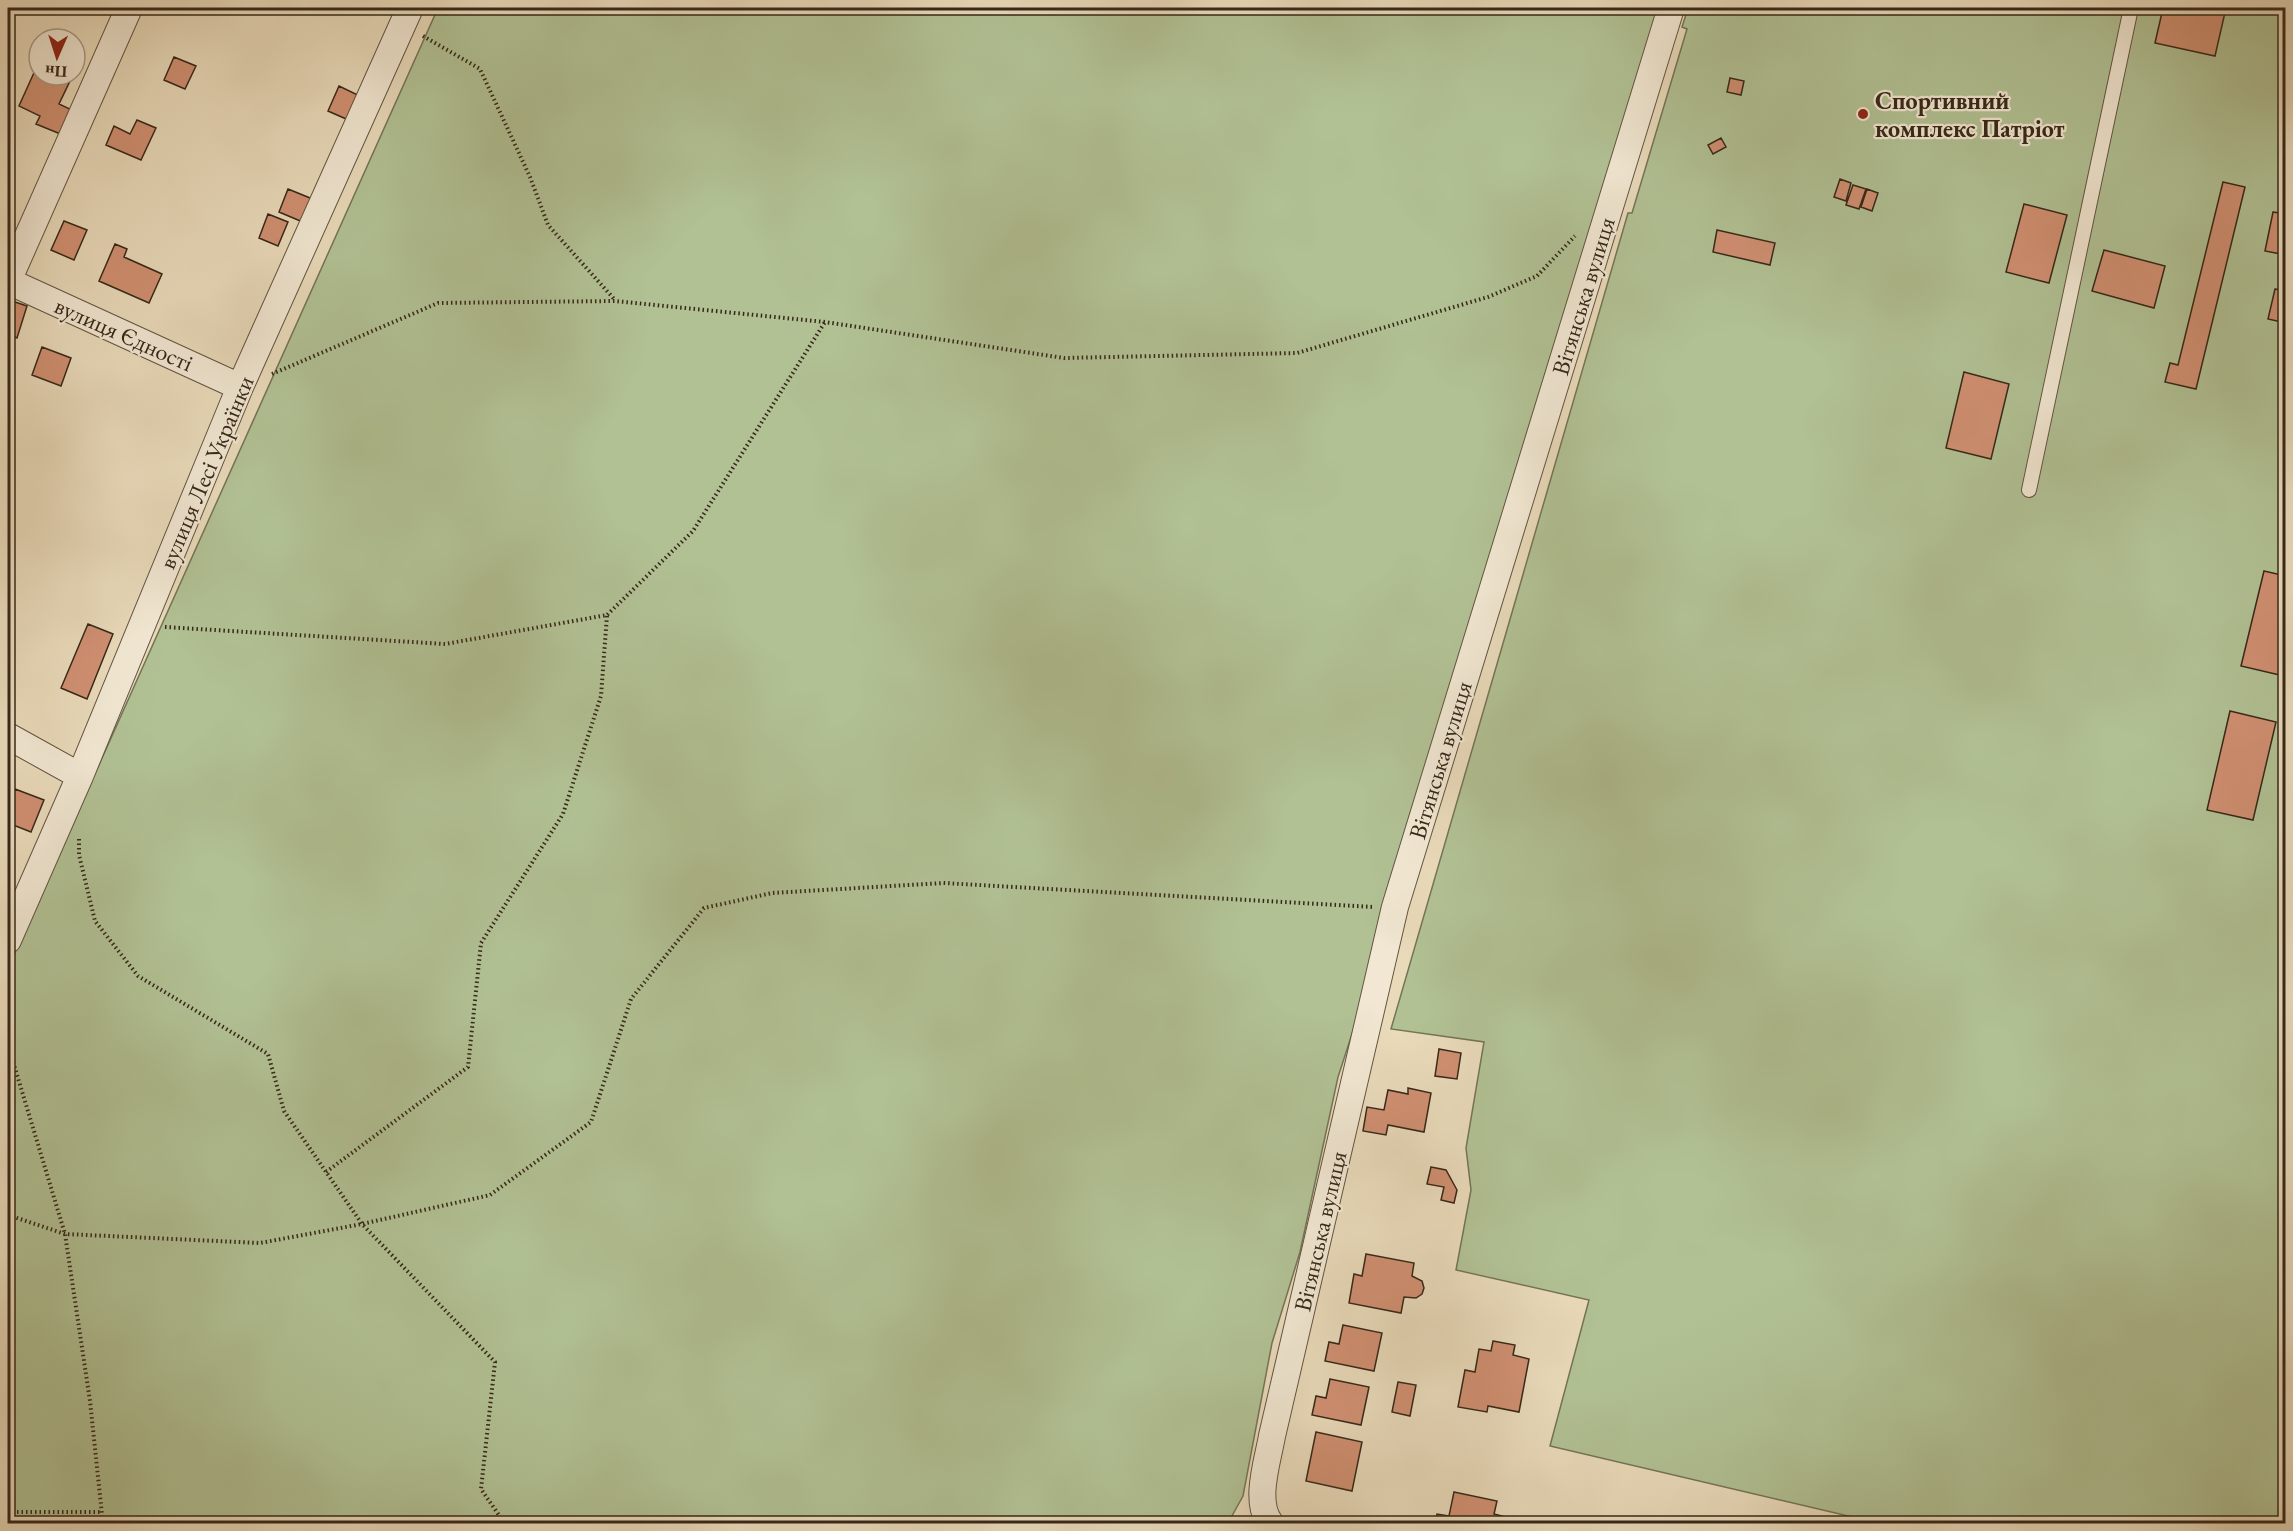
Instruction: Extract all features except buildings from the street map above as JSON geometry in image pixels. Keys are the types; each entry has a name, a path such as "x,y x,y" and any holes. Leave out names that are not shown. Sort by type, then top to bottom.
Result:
{"street":[{"path":"8,281 129,8"},
{"name":"Вітянська вулиця","path":"1271,1524 1267,1519 1262,1499 1272,1436 1395,907 1671,8"},
{"name":"вулиця Лесі Українки","path":"8,940 80,776 240,387 406,16"},
{"name":"вулиця Єдності","path":"8,281 240,387"},
{"path":"8,736 80,776"}],"lane":[{"path":"2029,490 2131,8"}],"path":[{"path":"406,16 480,69 530,177 548,225 615,301"},
{"path":"240,387 340,347 438,303 615,301 825,322 1064,358 1297,353 1488,297 1537,276 1583,229 1609,211"},
{"path":"142,625 445,644 607,615 693,531 825,322"},
{"path":"326,1172 468,1067 481,943 562,814 601,696 607,615"},
{"path":"79,831 79,855 95,921 138,976 268,1054 284,1111 362,1224 495,1362 481,1489 505,1524"},
{"path":"8,1215 65,1234 260,1243 362,1224 490,1195 591,1122 631,999 704,908 772,893 943,883 1395,907"},
{"path":"8,1045 65,1234 90,1401 103,1524"},
{"path":"8,1512 102,1512"}],"green space":[{"path":"438,8 1677,8 1532,482 1338,1077 1300,1252 1272,1343 1243,1496 1228,1523 8,1524 8,968"},
{"path":"1688,8 2285,8 2285,1523 1878,1523 1550,1446 1589,1300 1456,1270 1471,1190 1466,1148 1484,1042 1391,1029 1628,213 1632,213 1687,29 1682,27"}],"place":[{"name":"Спортивний комплекс Патріот","path":"1863,114"}]}
